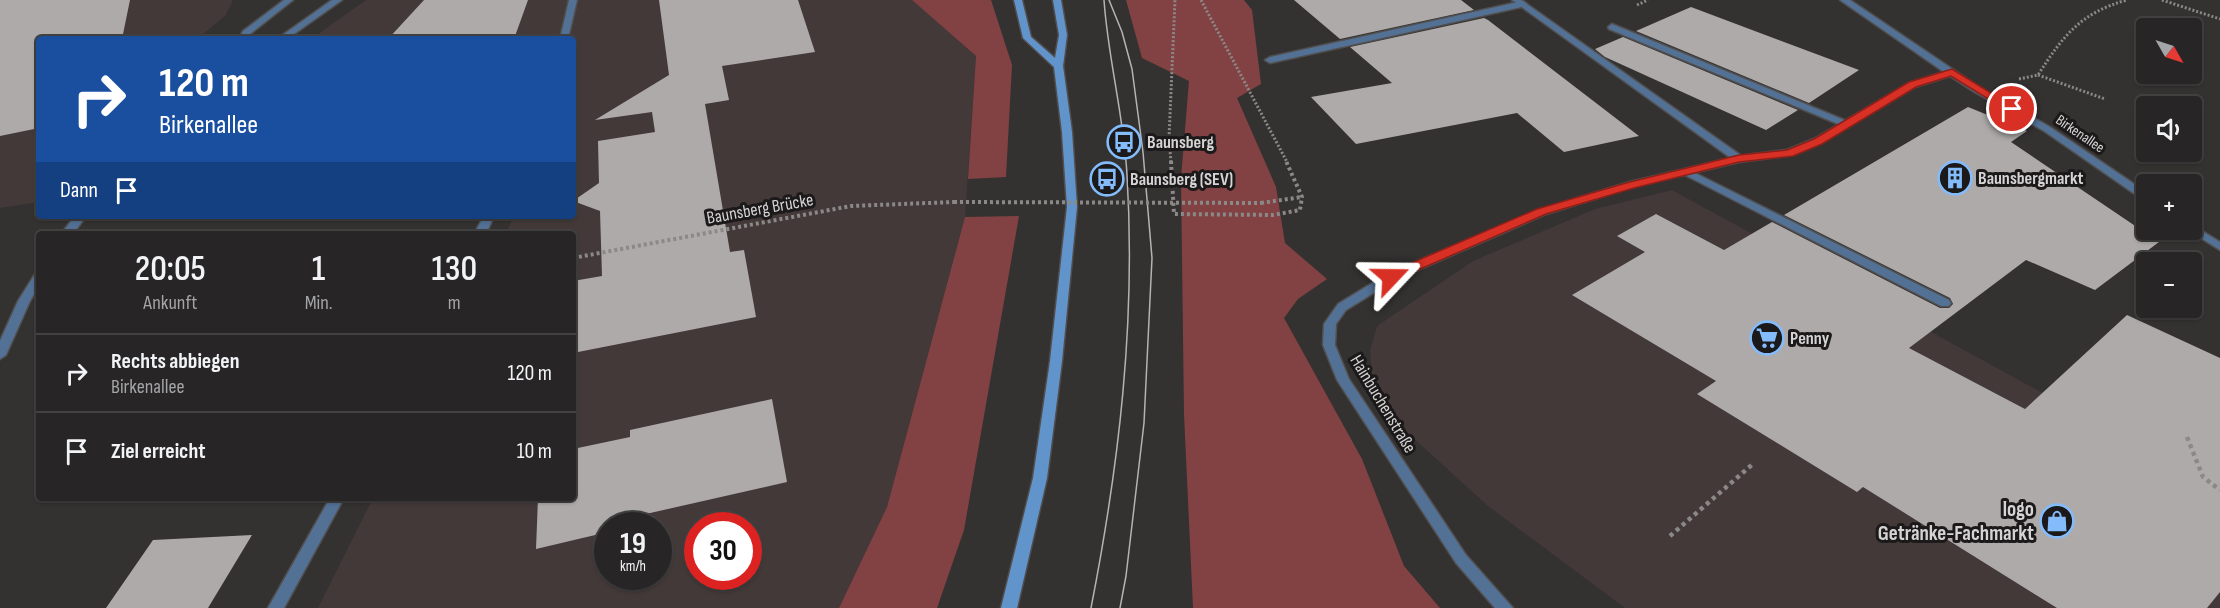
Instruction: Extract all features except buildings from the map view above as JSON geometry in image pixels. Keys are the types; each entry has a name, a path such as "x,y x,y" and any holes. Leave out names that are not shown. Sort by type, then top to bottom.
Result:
{"main road":[{"path":"1018,0 1027,38 1058,66"},
{"path":"1009,608 1040,478 1056,361 1072,207 1067,132 1058,66 1063,35 1057,0"}],"street":[{"path":"244,36 289,0"},
{"path":"285,36 338,0"},
{"path":"565,36 573,0"},
{"name":"Birkenallee","path":"1844,0 1976,89 2047,129 2136,190"},
{"path":"1270,60 1520,2 1739,159"},
{"path":"1612,27 1846,124"},
{"name":"Hainbuchenstraße","path":"1505,608 1461,559 1343,380 1329,345 1330,324 1342,307 1391,277 1524,219 1630,185 1739,159 1789,153 1818,141 1912,85 1952,72"},
{"path":"1687,172 1945,303"},
{"path":"69,231 79,219"},
{"path":"2202,235 2220,248"},
{"path":"0,355 24,301 36,282"},
{"path":"276,608 335,501"}],"path":[{"path":"1175,0 1168,138 1174,213 1273,215 1300,210 1302,197 1288,165 1201,0"},
{"path":"2038,75 2061,39 2101,7 2127,0"},
{"path":"2162,0 2220,19"},
{"path":"1976,89 2038,75 2105,99"},
{"name":"Baunsberg Brücke","path":"576,257 851,206 954,202 1261,203 1302,197"},
{"path":"2187,437 2203,477 2220,490"},
{"path":"1670,536 1754,463"}],"shaded area":[{"path":"0,0 233,0 226,15 201,36 36,36 36,202 0,208"},
{"path":"366,0 912,0 976,56 965,217 887,507 839,608 318,608 372,501 576,501 576,231 506,231 512,219 576,219 576,36 315,36"},
{"path":"912,0 991,0 1012,65 1006,177 968,179 976,56"},
{"path":"1126,0 1244,0 1252,10 1261,84 1237,98 1276,187 1285,243 1327,279 1298,299 1284,318 1362,459 1404,566 1440,608 1193,608 1184,414 1181,178 1189,81 1142,58"},
{"path":"1672,190 2220,490 2220,608 1625,608 1488,506 1399,425 1373,386 1370,350 1377,326 1473,261 1595,209"},
{"path":"1019,216 964,530 937,608 839,608 887,507 965,217"}],"tram line":[{"path":"1091,608 1117,447 1123,393 1129,284 1127,175 1104,0"},
{"path":"1109,0 1122,32 1132,69 1143,152 1152,258 1144,423 1126,576 1120,608"}],"place":[{"name":"Baunsberg","path":"1124,142"},
{"name":"Baunsbergmarkt","path":"1955,178"},
{"name":"Baunsberg (SEV)","path":"1107,179"},
{"name":"Penny","path":"1767,338"},
{"name":"logo Getränke-Fachmarkt","path":"2057,521"}],"route":[{"path":"1391,277 1542,212 1630,185 1739,159 1789,153 1818,141 1912,85 1952,72 1976,89 2012,109"}]}
